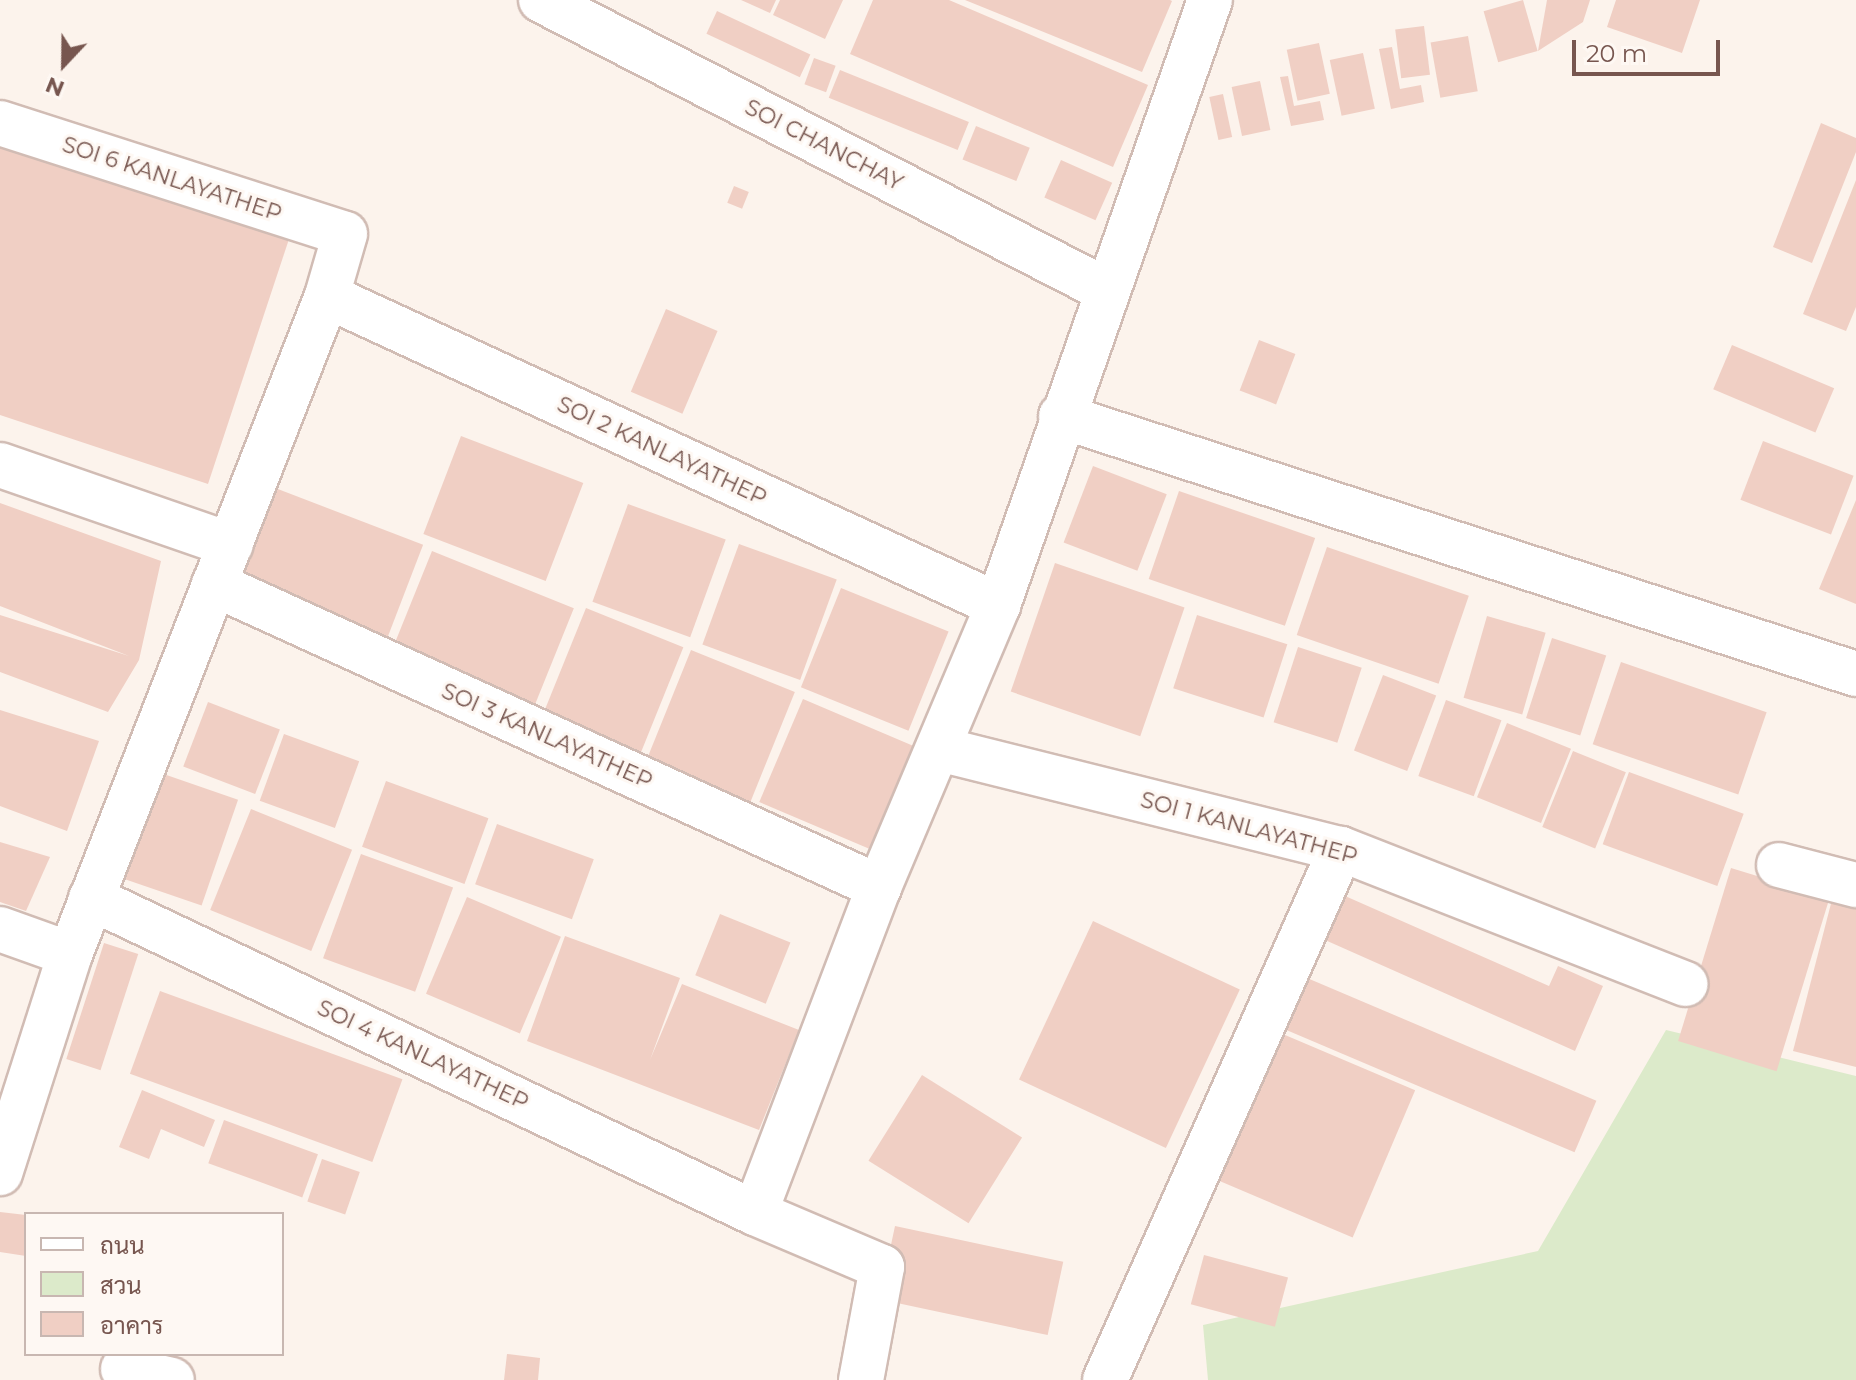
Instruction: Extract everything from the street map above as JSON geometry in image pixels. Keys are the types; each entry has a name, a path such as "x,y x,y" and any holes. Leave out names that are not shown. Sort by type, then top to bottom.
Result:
{"street":[{"name":"SOI CHANCHAY","path":"541,0 1106,290"},
{"path":"755,1213 879,887 998,605 1061,416 1210,0"},
{"name":"SOI 6 KANLAYATHEP","path":"0,123 345,234 327,296"},
{"path":"0,1173 70,954 327,296"},
{"name":"SOI 2 KANLAYATHEP","path":"327,296 998,605"},
{"path":"1061,416 1856,674"},
{"name":"SOI 3 KANLAYATHEP","path":"0,465 222,565 879,887"},
{"name":"SOI 1 KANLAYATHEP","path":"939,749 1341,849 1686,984"},
{"path":"1105,1380 1341,849"},
{"path":"1779,865 1856,885"},
{"name":"SOI 4 KANLAYATHEP","path":"91,898 755,1213 882,1267 861,1380"},
{"path":"0,929 70,954"},
{"path":"123,1369 172,1380"}],"green space":[{"path":"1666,1030 1856,1076 1856,1380 1208,1380 1203,1325 1538,1251"}],"building":[{"path":"741,0 776,0 770,13"},
{"path":"780,0 843,0 825,39 773,15"},
{"path":"873,0 949,0 1148,85 1113,167 850,54"},
{"path":"965,0 1170,0 1172,1 1142,72"},
{"path":"1523,0 1538,51 1498,62 1484,11"},
{"path":"1547,0 1590,0 1583,22 1538,51"},
{"path":"1616,0 1700,0 1682,53 1607,27"},
{"path":"717,11 810,55 800,77 706,34"},
{"path":"1424,26 1430,75 1401,78 1395,30"},
{"path":"1468,36 1478,91 1440,98 1431,43"},
{"path":"1319,43 1330,94 1298,101 1287,50"},
{"path":"1392,47 1400,89 1421,85 1424,102 1391,109 1379,49"},
{"path":"1363,53 1375,109 1342,116 1330,60"},
{"path":"814,58 836,66 826,92 804,84"},
{"path":"840,70 969,122 958,150 829,98"},
{"path":"1288,76 1294,106 1320,101 1324,120 1291,126 1280,77"},
{"path":"1260,81 1270,130 1242,136 1232,87"},
{"path":"1223,94 1232,137 1218,140 1209,97"},
{"path":"1821,123 1856,138 1856,152 1812,263 1773,247"},
{"path":"976,126 1030,148 1016,181 963,159"},
{"path":"0,144 289,239 208,484 0,415"},
{"path":"1061,160 1112,183 1095,220 1044,197"},
{"path":"1856,180 1856,307 1846,331 1803,314"},
{"path":"734,186 749,192 742,209 727,203"},
{"path":"666,309 718,331 682,414 631,392"},
{"path":"1259,340 1295,354 1276,404 1240,390"},
{"path":"1732,345 1834,388 1815,433 1713,389"},
{"path":"461,436 583,483 546,581 423,534"},
{"path":"1763,441 1854,476 1831,535 1740,500"},
{"path":"1093,466 1167,494 1137,571 1064,543"},
{"path":"270,486 423,545 384,647 231,588"},
{"path":"1179,491 1315,538 1285,626 1149,579"},
{"path":"1856,500 1856,604 1819,589"},
{"path":"0,503 161,561 139,660 108,712 0,672 0,615 129,656 0,606"},
{"path":"628,504 726,540 690,637 592,602"},
{"path":"739,544 837,580 800,680 702,645"},
{"path":"1327,547 1469,596 1439,684 1297,635"},
{"path":"432,551 574,608 532,711 390,654"},
{"path":"1055,563 1185,608 1140,736 1011,692"},
{"path":"841,588 949,631 908,731 801,687"},
{"path":"586,608 683,647 639,758 541,718"},
{"path":"1197,615 1287,644 1264,718 1173,688"},
{"path":"1487,616 1546,633 1522,715 1464,698"},
{"path":"1552,638 1606,656 1580,736 1526,718"},
{"path":"1298,647 1362,668 1337,743 1274,722"},
{"path":"691,650 795,692 750,803 646,761"},
{"path":"1621,662 1767,712 1738,794 1593,744"},
{"path":"1383,675 1436,695 1407,771 1354,751"},
{"path":"803,699 915,747 872,850 759,802"},
{"path":"1446,700 1501,720 1474,796 1418,776"},
{"path":"208,702 280,730 255,794 183,766"},
{"path":"0,710 99,741 67,831 0,806"},
{"path":"1507,723 1571,749 1541,823 1477,797"},
{"path":"284,734 359,761 335,828 260,801"},
{"path":"1573,751 1626,772 1595,848 1542,827"},
{"path":"152,770 238,800 202,906 116,876"},
{"path":"1629,772 1744,814 1717,886 1603,844"},
{"path":"386,781 488,818 464,884 362,847"},
{"path":"251,809 352,850 311,951 210,910"},
{"path":"497,824 594,859 572,919 475,884"},
{"path":"0,842 50,857 26,911 0,902"},
{"path":"361,854 453,888 415,992 323,958"},
{"path":"1731,868 1829,898 1777,1071 1678,1041"},
{"path":"1835,888 1856,893 1856,1067 1793,1051"},
{"path":"1336,892 1549,986 1558,966 1603,986 1575,1051 1316,936"},
{"path":"467,897 561,937 520,1034 426,994"},
{"path":"720,914 790,942 766,1004 695,975"},
{"path":"1093,921 1240,989 1166,1148 1019,1080"},
{"path":"565,936 680,978 650,1060 682,984 799,1030 759,1130 527,1041"},
{"path":"104,943 138,954 101,1070 66,1059"},
{"path":"1300,975 1596,1101 1575,1152 1278,1027"},
{"path":"160,991 402,1079 372,1162 130,1074"},
{"path":"1278,1032 1415,1090 1353,1237 1215,1179"},
{"path":"922,1075 1022,1138 969,1223 868,1161"},
{"path":"142,1090 215,1120 204,1147 161,1129 149,1159 119,1147"},
{"path":"224,1120 318,1154 302,1197 208,1163"},
{"path":"322,1159 360,1172 345,1215 307,1202"},
{"path":"0,1212 24,1215 24,1256 0,1252"},
{"path":"895,1226 1063,1262 1048,1335 879,1299"},
{"path":"1204,1255 1288,1278 1275,1327 1191,1304"},
{"path":"507,1354 540,1358 538,1380 504,1380"}]}
